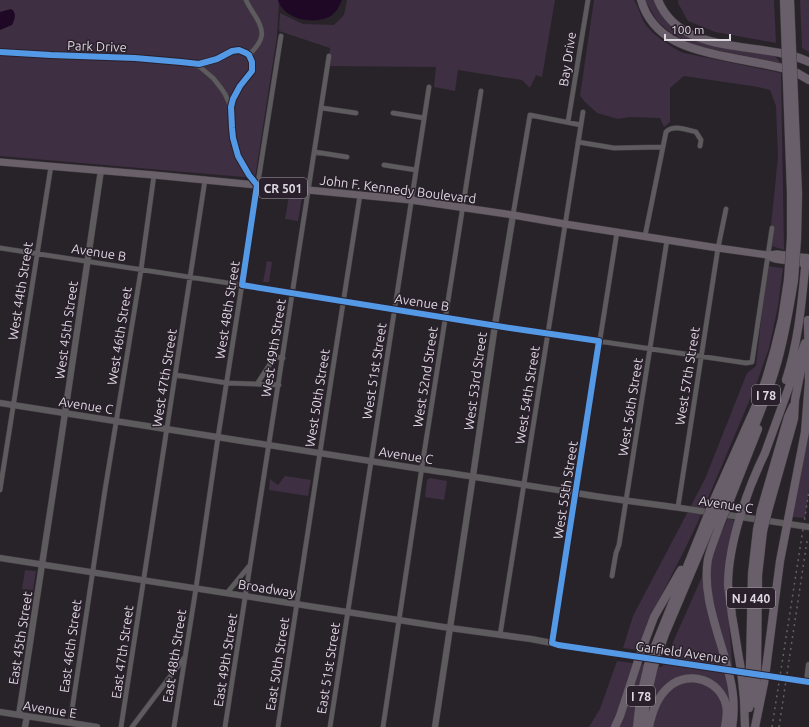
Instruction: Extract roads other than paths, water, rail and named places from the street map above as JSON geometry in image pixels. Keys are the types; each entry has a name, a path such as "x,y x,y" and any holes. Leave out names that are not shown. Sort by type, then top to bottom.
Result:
{"highway":[{"path":"641,0 652,23 663,34 680,44 703,52 786,69 798,73 809,80"},
{"path":"658,0 671,20 684,30 698,37 718,43 787,54 809,62"},
{"name":"I 78","path":"784,0 794,194"},
{"name":"I 78","path":"656,651 665,634 760,411 781,350 788,314 794,238 790,0"},
{"path":"754,727 753,681 740,664 728,586 730,558 740,518 792,361 807,261"},
{"name":"I 78","path":"721,504 766,379 791,280"},
{"path":"745,727 744,699 753,681 766,669 780,561 805,432 809,381 809,318"},
{"name":"NJ 440","path":"753,681 760,531 764,510 794,419 795,400 809,318"},
{"path":"757,468 767,446 805,343"},
{"path":"721,504 713,523 712,547 708,560 706,583 710,604 730,678 734,702 732,727"},
{"name":"I 78","path":"637,727 640,700 656,651 695,545 713,523"},
{"path":"615,727 654,617 695,545"},
{"name":"I 78","path":"643,727 651,666"},
{"path":"648,727 658,699 666,690 678,681 692,678 706,681 721,693 726,706 727,714 725,727"}],"main road":[{"name":"John F. Kennedy Boulevard","path":"0,162 101,170 411,200 718,248 768,255 777,254 807,261"}],"street":[{"path":"246,0 259,21 262,31 260,42 249,55"},
{"name":"Bay Drive","path":"568,122 588,0"},
{"name":"West 48th Street","path":"196,588 218,436 281,36"},
{"path":"192,64 211,61 235,50 243,51 249,55 252,62 252,71 236,93 231,107"},
{"name":"Park Drive","path":"0,52 165,60 192,64 200,67 207,72 225,94 231,107 233,138 236,151 242,165 257,185"},
{"name":"West 49th Street","path":"246,596 329,56"},
{"name":"West 51st Street","path":"348,612 429,87"},
{"name":"West 52nd Street","path":"383,727 421,469 480,90"},
{"path":"322,108 356,113"},
{"name":"West 54th Street","path":"500,635 582,112"},
{"path":"392,113 424,118"},
{"name":"West 53rd Street","path":"435,727 495,325 530,115 568,122"},
{"path":"568,122 581,125"},
{"path":"645,236 662,146 667,130 676,127 696,132 701,140 700,146"},
{"path":"578,142 614,148 662,146"},
{"path":"315,152 347,157"},
{"path":"384,165 416,170"},
{"name":"West 44th Street","path":"0,490 51,166"},
{"name":"West 45th Street","path":"42,564 101,170"},
{"name":"West 46th Street","path":"92,572 141,270 154,175"},
{"name":"West 47th Street","path":"144,580 205,180"},
{"name":"West 50th Street","path":"297,604 360,195"},
{"name":"West 57th Street","path":"678,507 718,248 726,209"},
{"path":"768,255 772,228"},
{"name":"West 55th Street","path":"552,643 616,232"},
{"name":"West 56th Street","path":"612,576 619,544 667,240"},
{"name":"Avenue B","path":"0,248 746,363 752,362 768,255"},
{"path":"257,384 274,358 283,358"},
{"path":"176,375 227,383 279,385"},
{"name":"Avenue C","path":"0,403 626,501 678,507 809,528"},
{"name":"Broadway","path":"0,558 450,628 531,639"},
{"name":"East 45th Street","path":"19,715 42,564"},
{"path":"227,593 251,564"},
{"name":"East 46th Street","path":"70,723 92,572"},
{"name":"East 47th Street","path":"121,727 144,580"},
{"name":"East 48th Street","path":"174,727 196,588"},
{"name":"East 49th Street","path":"225,727 246,596"},
{"name":"East 50th Street","path":"278,727 297,604"},
{"name":"East 51st Street","path":"330,727 348,612"},
{"name":"Garfield Avenue","path":"531,639 615,654 808,682"},
{"path":"132,727 185,657"},
{"path":"808,682 809,665"},
{"name":"Avenue E","path":"0,712 97,727"},
{"path":"24,727 27,716"}],"railway":[{"path":"772,727 809,491"},
{"path":"779,727 807,541"}]}
